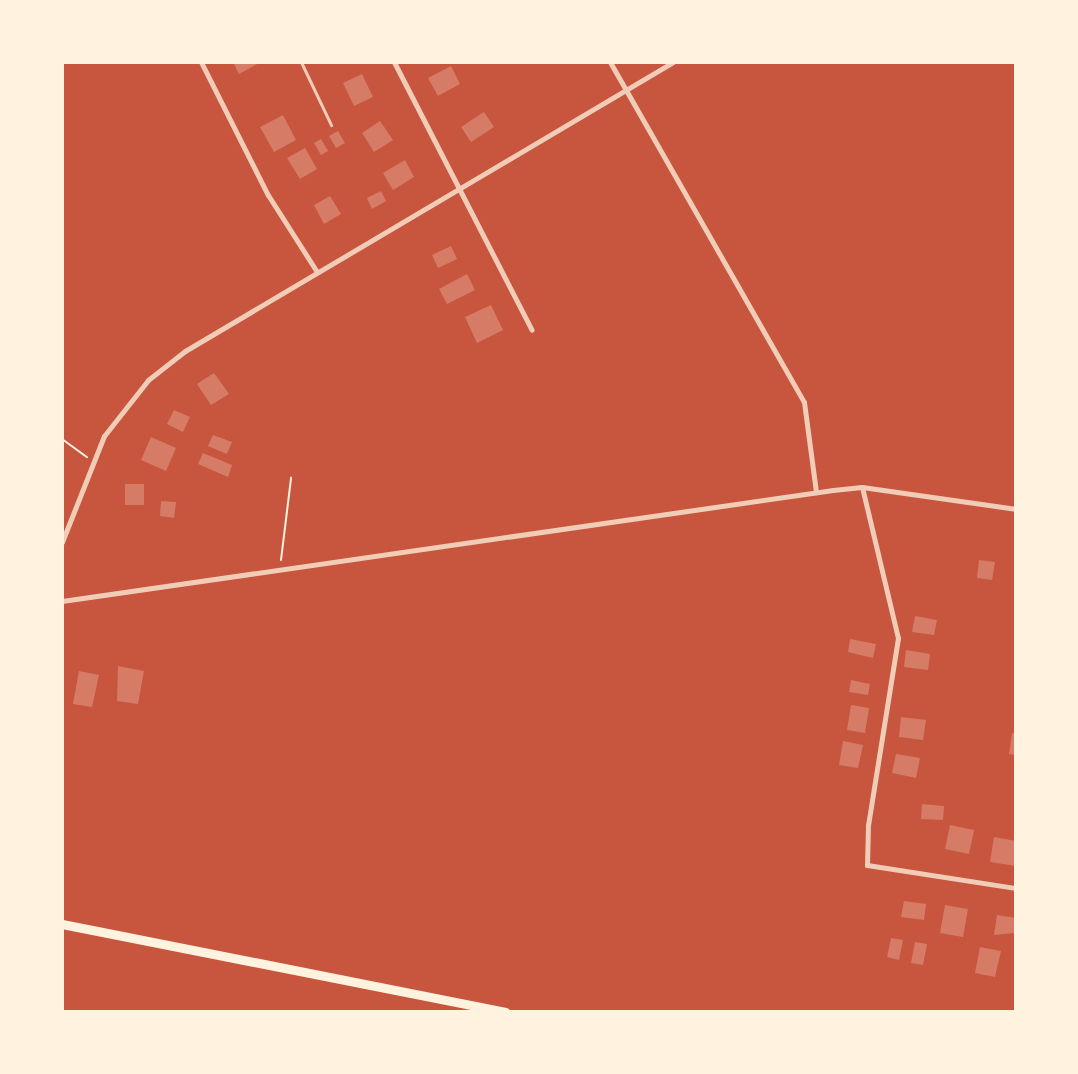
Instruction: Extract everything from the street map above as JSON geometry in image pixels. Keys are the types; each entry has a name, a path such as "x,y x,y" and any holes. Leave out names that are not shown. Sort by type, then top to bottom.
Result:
{"main road":[{"path":"62,924 505,1012"}],"street":[{"path":"201,62 268,195 317,272"},
{"path":"394,62 532,330"},
{"path":"610,62 624,92 804,402 816,493"},
{"path":"62,542 94,463 122,409 148,380 185,351 673,62"},
{"path":"862,487 898,638 868,825 867,865 1016,888"},
{"path":"62,601 862,487 1016,509"}],"lane":[{"path":"301,62 331,125"}],"path":[{"path":"62,439 94,463"},
{"path":"279,569 291,478"}],"building":[{"path":"233,62 261,62 239,74"},
{"path":"451,66 460,84 438,96 428,78"},
{"path":"362,74 373,97 354,106 343,83"},
{"path":"484,112 494,127 471,142 461,127"},
{"path":"283,115 296,140 274,152 260,127"},
{"path":"380,121 393,140 374,152 362,133"},
{"path":"338,131 345,143 336,148 329,136"},
{"path":"321,139 328,151 321,155 314,143"},
{"path":"305,148 317,169 300,179 287,158"},
{"path":"405,160 414,177 393,190 383,173"},
{"path":"381,191 386,201 372,209 367,198"},
{"path":"330,196 341,214 324,224 314,205"},
{"path":"451,246 457,259 438,268 432,255"},
{"path":"467,274 475,290 447,304 439,289"},
{"path":"491,305 503,330 477,343 465,317"},
{"path":"214,373 229,394 211,405 197,384"},
{"path":"174,410 190,417 183,432 167,424"},
{"path":"213,435 232,442 227,454 208,446"},
{"path":"151,437 176,448 166,471 141,460"},
{"path":"203,453 232,465 228,477 198,464"},
{"path":"125,484 144,484 144,505 125,505"},
{"path":"161,501 176,502 174,518 160,516"},
{"path":"979,560 995,562 992,580 977,578"},
{"path":"915,616 937,620 934,635 912,632"},
{"path":"850,639 876,644 873,658 848,652"},
{"path":"906,650 930,654 928,670 904,667"},
{"path":"118,666 144,671 138,704 117,701"},
{"path":"79,671 99,675 92,707 73,704"},
{"path":"851,680 870,684 868,695 849,692"},
{"path":"851,705 869,708 865,733 847,730"},
{"path":"901,717 926,720 923,740 899,737"},
{"path":"1012,733 1016,733 1016,755 1009,754"},
{"path":"843,741 863,745 858,768 839,765"},
{"path":"896,754 920,758 916,778 892,773"},
{"path":"922,804 944,806 943,820 921,819"},
{"path":"950,825 974,830 969,854 945,849"},
{"path":"994,837 1016,841 1016,866 990,862"},
{"path":"904,901 926,904 924,920 901,917"},
{"path":"945,905 968,909 963,937 940,933"},
{"path":"997,915 1016,918 1014,933 994,935"},
{"path":"891,938 903,940 899,960 887,957"},
{"path":"915,942 927,944 923,965 911,963"},
{"path":"980,947 1001,951 995,977 975,973"}]}
